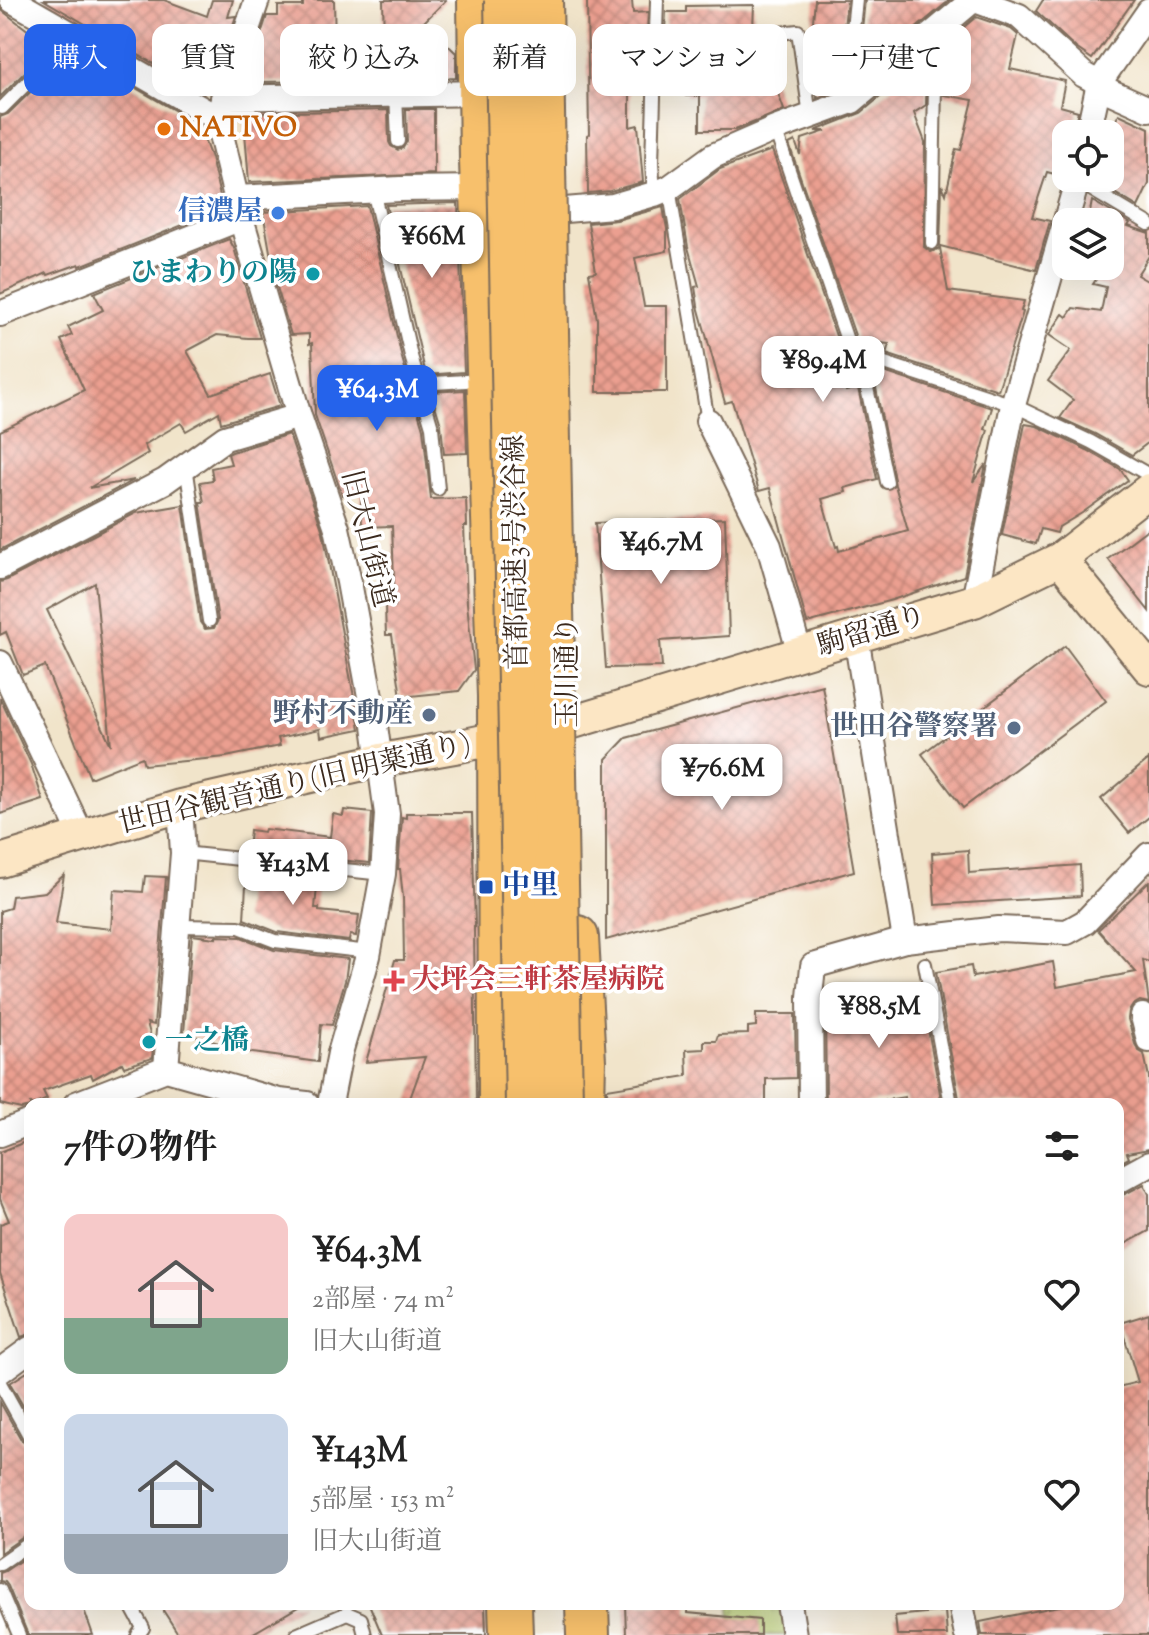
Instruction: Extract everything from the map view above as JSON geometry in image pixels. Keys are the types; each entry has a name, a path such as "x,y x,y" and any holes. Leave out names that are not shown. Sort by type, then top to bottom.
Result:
{"highway":[{"path":"479,0 480,24"},
{"name":"首都高速3号渋谷線","path":"506,0 527,1098"},
{"name":"首都高速3号渋谷線","path":"541,0 561,1098"},
{"name":"玉川通り","path":"560,0 573,876 584,1061 583,1098"},
{"path":"481,96 499,696 500,1098"},
{"path":"510,1610 511,1635"},
{"path":"536,1610 537,1635"},
{"path":"570,1610 570,1635"},
{"path":"587,1610 588,1635"}],"street":[{"path":"12,0 53,24"},
{"path":"220,108 257,0"},
{"path":"944,24 974,0 1021,12 1084,75 1111,92 1149,109"},
{"path":"1091,120 1099,83 1149,11"},
{"path":"136,66 220,108 371,96"},
{"path":"0,314 239,208 373,190 483,188 565,210 613,206 662,191 713,156 858,96"},
{"name":"旧大山街道","path":"220,108 239,208 299,416 337,528 381,760 387,814 383,874 369,952 340,1053 331,1098"},
{"path":"974,601 1013,405 1074,192"},
{"path":"0,567 165,481 225,438 299,416"},
{"path":"708,421 769,546 800,654"},
{"name":"駒留通り","path":"498,738 570,723 974,601 1060,559 1149,490"},
{"path":"1060,559 1149,668"},
{"path":"856,636 905,940"},
{"path":"0,663 82,836"},
{"name":"世田谷観音通り(旧 明薬通り)","path":"0,861 180,806 381,760 498,738"},
{"path":"166,1069 183,853 180,806"},
{"path":"811,1098 810,997 813,966 905,940 999,929 1067,932 1085,922 1149,855"},
{"path":"1143,1016 1149,1040"},
{"path":"91,1098 166,1069 264,1098"},
{"path":"0,1134 24,1128"},
{"path":"1124,1178 1149,1164"},
{"path":"0,1371 24,1353"},
{"path":"790,1610 794,1635"},
{"path":"962,1610 967,1635"}],"lane":[{"path":"657,0 652,163 662,191 708,421"},
{"path":"852,101 856,0"},
{"path":"787,32 798,31 810,116"},
{"path":"2,108 24,86"},
{"path":"396,96 398,141"},
{"path":"932,243 935,96"},
{"path":"775,129 851,352 1013,405 1091,442 1149,475"},
{"path":"373,190 411,356 432,427 438,489"},
{"path":"1099,192 1149,224"},
{"path":"860,355 887,482"},
{"path":"419,384 488,380"},
{"path":"186,465 209,621"},
{"path":"183,853 383,874"},
{"path":"178,926 239,927 275,941 369,952"},
{"path":"925,964 950,1098"},
{"path":"0,1383 24,1426"},
{"path":"0,1564 24,1547"},
{"path":"0,1590 19,1635"},
{"path":"133,1610 143,1628 138,1635"},
{"path":"296,1635 347,1613 361,1619 365,1635"}],"green space":[{"path":"730,1610 789,1610 792,1635 732,1635"}],"building":[{"path":"44,0 164,0 207,16 212,0 233,0 228,17 236,16 233,24 152,24 152,63 136,53 136,24 85,24"},
{"path":"303,0 334,0 335,24 280,24 280,82 264,82 264,25 267,16 278,16 278,6 303,6"},
{"path":"383,0 446,0 424,22 426,24 384,24"},
{"path":"587,0 632,0 633,13 648,12 647,24 592,24 592,96 630,96 630,127 638,125 643,182 588,193"},
{"path":"815,0 847,0 844,24 813,24"},
{"path":"865,0 950,0 921,24 863,24"},
{"path":"1043,0 1134,0 1092,59 1036,11"},
{"path":"754,5 753,24 665,24 666,12 686,12 686,6"},
{"path":"0,9 24,27 24,73 0,97"},
{"path":"976,17 1011,29 1018,35 1010,69 1065,81 1060,106 1078,111 1076,120 1052,120 1052,173 1047,172 1032,217 1050,221 1036,270 940,246 942,185 946,194 956,149 961,150 973,100 950,96 971,96 971,24 968,24"},
{"path":"448,45 456,53 456,78 448,78"},
{"path":"136,88 198,124 211,158 223,209 80,266 47,273 0,294 0,117 8,114 26,96 136,96"},
{"path":"700,96 779,96 784,110 735,130 700,130"},
{"path":"881,96 926,96 926,105 914,113 925,142 924,247 931,252 940,248 948,291 1024,301 998,390 886,354 889,344 857,341 789,144 795,141 800,155 802,139 861,113"},
{"path":"406,109 434,109 434,174 249,182 246,113 388,110 389,142 398,150 407,141"},
{"path":"1119,114 1149,128 1149,184 1138,207 1113,192 1124,192 1124,120 1116,120"},
{"path":"772,150 837,339 833,339 846,391 858,388 877,479 845,488 846,492 822,499 839,551 908,531 895,485 875,383 881,371 992,408 973,482 986,464 964,576 807,623 770,488 759,491 732,401 725,403 698,306 695,287 699,286 688,247 680,199 720,169"},
{"path":"1092,201 1104,208 1091,208"},
{"path":"458,203 464,372 426,375 386,205"},
{"path":"367,206 402,358 423,429 431,499 466,498 467,603 474,670 459,691 401,697 392,635 386,635 385,606 395,606 392,526 362,527 361,494 342,495 315,415 312,343 309,344 309,334 291,335 275,280 263,212"},
{"path":"663,207 667,251 635,258 644,306 667,306 667,392 597,392 597,319 589,273 596,272 588,223 617,220"},
{"path":"1124,220 1130,223 1128,226 1149,233 1149,256 1137,275 1149,282 1149,442 1132,455 1060,418 1073,400 1048,381 1071,350 1049,335 1063,314 1067,317 1073,308 1101,312 1106,287 1093,284 1096,280 1124,280"},
{"path":"229,239 260,338 217,335 187,351 211,394 270,374 280,406 221,423 219,412 186,431 181,423 144,445 148,453 89,488 134,480 0,550 0,431 84,390 61,340 72,335 68,327 103,310 94,293"},
{"path":"465,390 467,453 444,454 441,425 431,392"},
{"path":"1025,424 1037,426 1087,450 1120,469 1128,480 1059,527 1057,533 1041,529 1036,544 1002,535"},
{"path":"289,434 323,532 360,729 321,737 320,729 278,738 280,746 226,757 144,765 142,757 90,778 45,666 23,675 6,632 0,635 0,582 136,513 183,505 200,622 205,629 214,628 218,620 200,502 204,502 200,482 213,480 211,468 231,464 228,454","holes":["95,583 111,745 47,610"]},
{"path":"725,518 729,636 660,641 662,667 606,668 595,523"},
{"path":"1149,528 1149,611 1108,559"},
{"name":"世田谷警察署","path":"1065,646 1106,701 963,808 922,754"},
{"path":"822,685 854,871 606,940 606,759 626,738"},
{"path":"0,698 31,764 43,800 0,814"},
{"path":"1149,759 1149,817 1129,833 1101,799"},
{"path":"344,810 372,813 369,863 248,851 250,830 330,837 333,814 343,816"},
{"path":"406,813 472,813 476,1098 410,1098 425,1057 366,1062 395,960 404,960 403,897 398,869 402,817 406,818"},
{"path":"968,850 969,873 1080,865 1081,896 935,905 932,853"},
{"path":"247,869 318,876 315,908 359,915 356,936 350,935 349,941 277,932 244,919"},
{"path":"64,875 56,923 111,929 114,890 143,892 145,876 166,877 154,1025 147,1023 153,1045 152,1058 124,1067 122,1063 93,1079 91,1074 43,1091 46,1098 24,1098 24,1108 21,1109 0,1104 0,911 10,908 12,896 45,892"},
{"path":"1149,881 1149,962 1143,960 1149,1003 1140,1001 1133,1005 1128,1019 1135,1044 1144,1054 1149,1077 1149,1149 1127,1153 1129,1158 1124,1161 1124,1098 959,1098 936,972 971,966 973,977 1053,962 1057,987 1136,972 1098,930"},
{"path":"192,935 241,937 274,950 348,959 332,1025 321,1024 318,1062 253,1053 184,1033"},
{"path":"920,987 941,1098 826,1098 825,999"},
{"path":"756,1014 795,1014 796,1078 766,1079 766,1098 607,1098 607,1089 687,1076 686,1050 704,1049 704,1041 716,1041 718,1035 748,1034 748,1027 756,1026"},
{"path":"24,1142 24,1336 21,1337 0,1273 0,1224 9,1221 0,1199 0,1152"},
{"path":"1144,1184 1149,1194 1149,1231 1124,1245 1124,1194"},
{"path":"1149,1314 1149,1635 982,1635 980,1622 1039,1610 1124,1610 1124,1386 1138,1382 1124,1336 1124,1322"},
{"path":"24,1374 24,1408 10,1383"},
{"path":"0,1402 24,1442 24,1537 0,1553"},
{"path":"24,1558 24,1610 84,1610 93,1635 28,1635 8,1586 0,1581 0,1573"},
{"path":"163,1610 293,1610 250,1635 179,1635"},
{"path":"372,1610 485,1610 486,1635 382,1635"},
{"path":"625,1610 688,1610 688,1613 760,1620 760,1635 626,1635"},
{"path":"945,1611 947,1635 897,1635 895,1616"}],"place":[{"name":"NATIVO","path":"164,129"},
{"name":"信濃屋","path":"278,213"},
{"name":"ひまわりの陽","path":"313,274"},
{"name":"野村不動産","path":"429,715"},
{"name":"世田谷警察署","path":"1014,728"},
{"name":"中里","path":"486,887"},
{"name":"大坪会三軒茶屋病院","path":"394,981"},
{"name":"一之橋","path":"149,1042"}]}
